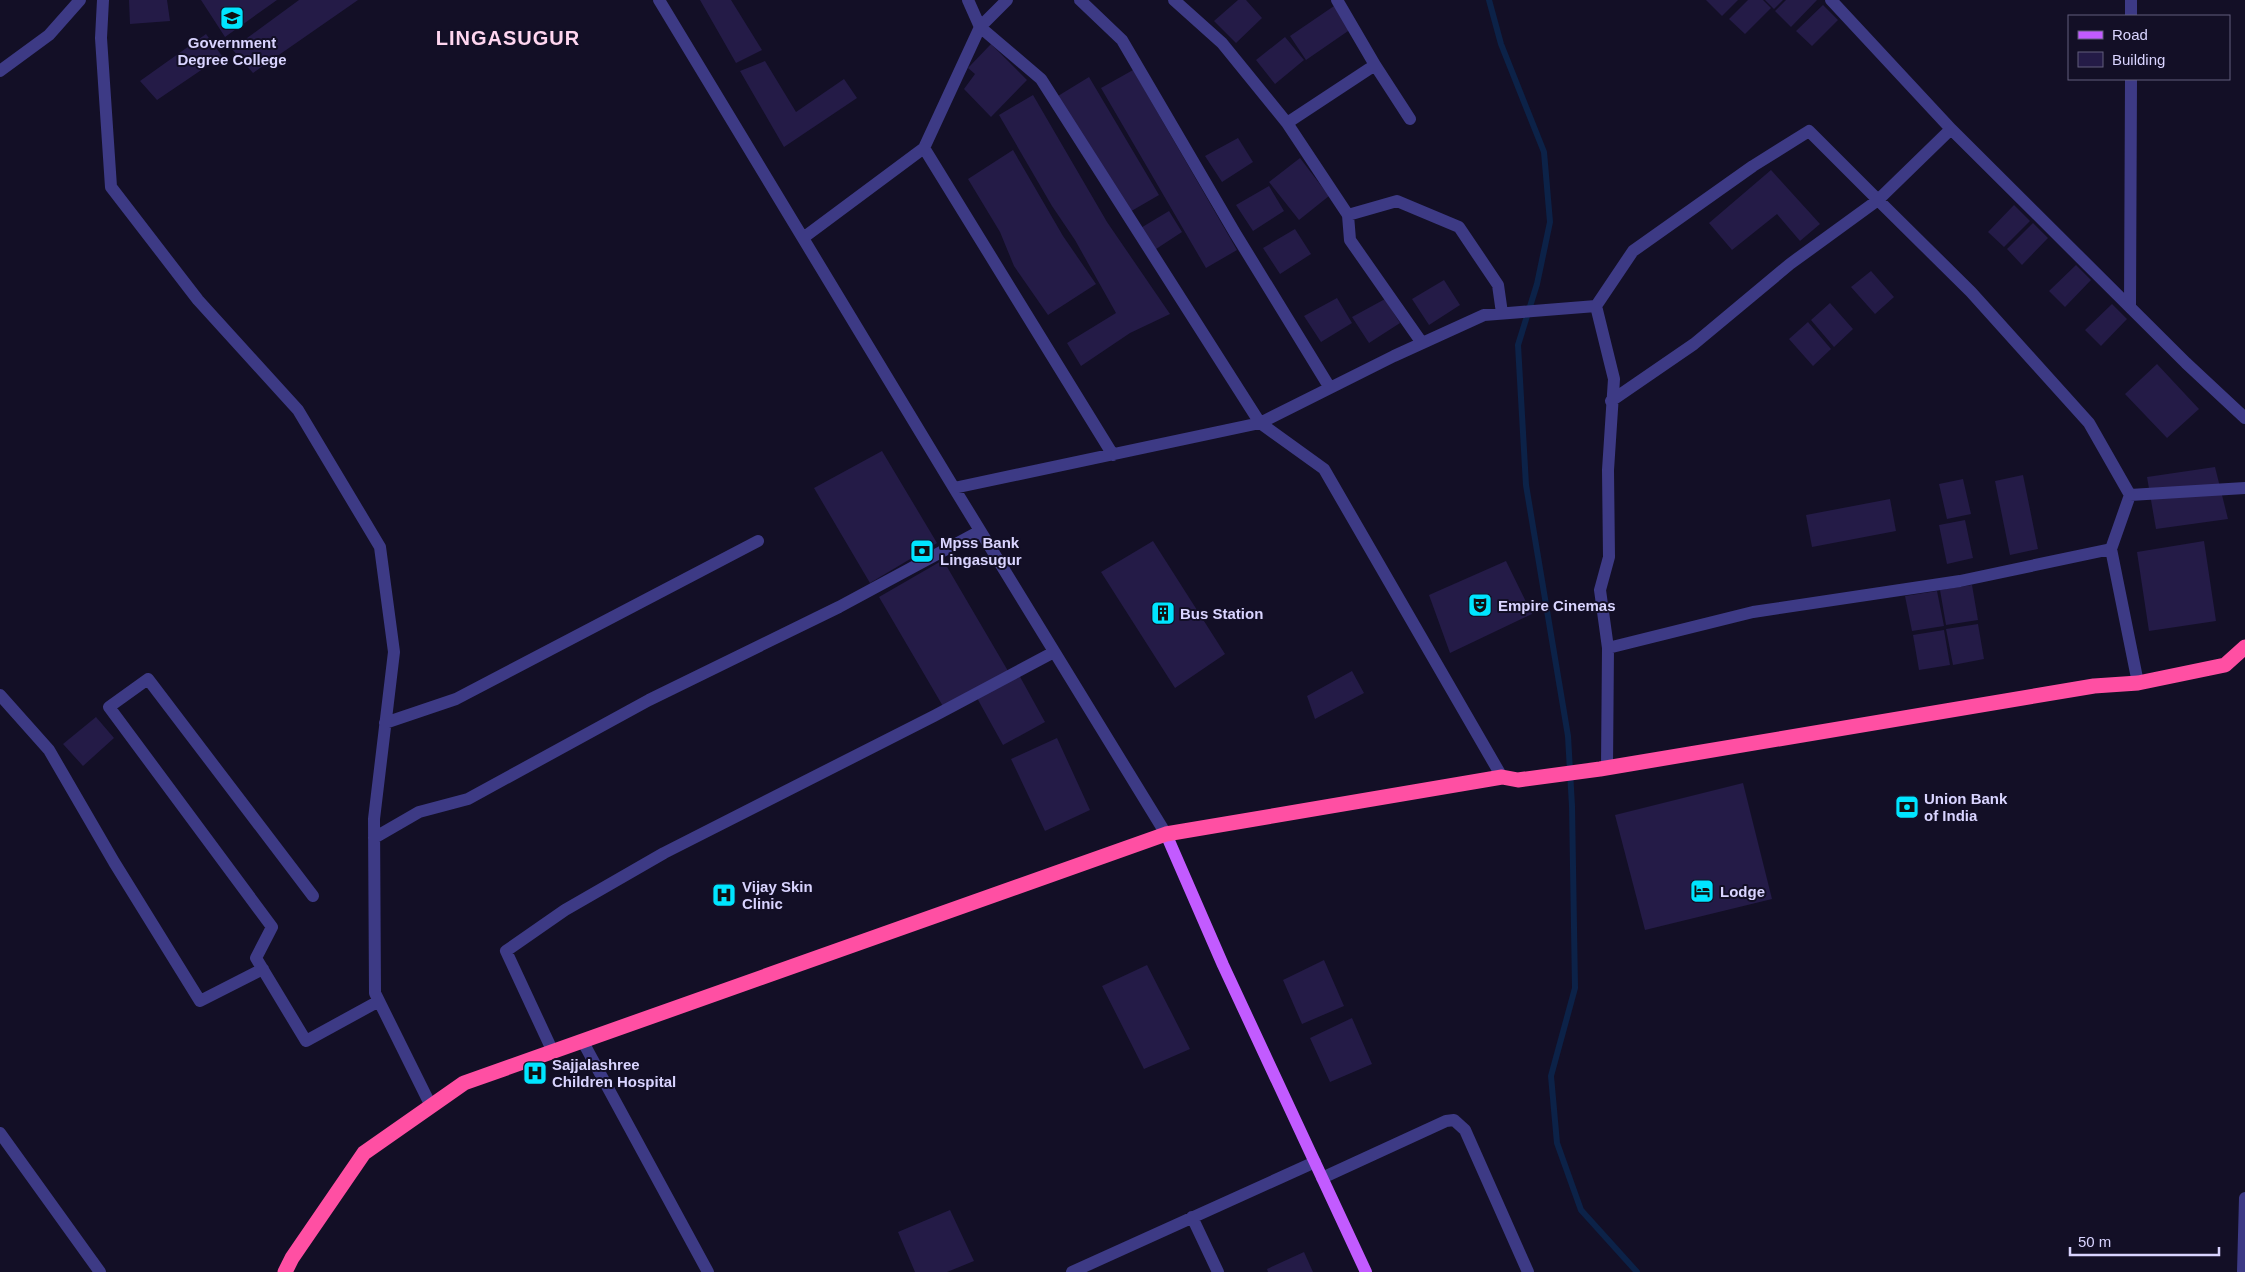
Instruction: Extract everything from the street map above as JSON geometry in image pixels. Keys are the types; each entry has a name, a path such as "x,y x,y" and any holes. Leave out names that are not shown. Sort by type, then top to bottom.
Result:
{"highway":[{"path":"285,1272 292,1258 364,1154 464,1083 1166,834 1502,777 1518,780 2094,686 2138,683 2225,665 2245,647"}],"main road":[{"path":"1166,834 1223,966 1366,1272"}],"street":[{"path":"0,71 49,35 80,0"},
{"path":"103,0 101,38 111,187 198,300 298,410 380,547 394,652 374,819 375,994 431,1106"},
{"path":"660,0 980,531 1166,834"},
{"path":"968,0 980,27 1041,79 1260,423 1324,470 1502,777"},
{"path":"803,238 924,148 980,27 1007,0"},
{"path":"1080,0 1122,40 1235,233 1330,388"},
{"path":"1174,0 1222,43 1287,123 1348,215 1350,240 1422,343"},
{"path":"1337,0 1375,65 1410,119"},
{"path":"1831,0 1951,129 2245,418"},
{"path":"2131,0 2131,15"},
{"path":"1287,123 1375,65"},
{"path":"2130,307 2131,80"},
{"path":"1611,401 1694,344 1790,264 1878,200 1951,129"},
{"path":"1604,767 1608,648 1600,590 1609,557 1608,470 1611,401 1614,379 1596,306 1633,251 1753,166 1809,131 1971,292 2089,423 2130,495 2111,549 2138,683"},
{"path":"924,148 1113,455"},
{"path":"1348,215 1397,201 1459,227 1498,285 1502,313"},
{"path":"954,488 1260,423 1422,343 1484,315 1596,306"},
{"path":"2130,495 2245,488"},
{"path":"374,838 420,812 468,799 649,700 839,607 980,531"},
{"path":"386,723 456,699 758,541"},
{"path":"1608,648 1752,612 1960,581 2111,549"},
{"path":"554,1052 506,950 565,910 664,853 934,716 1054,652"},
{"path":"313,896 148,679 109,707 272,927 256,958 306,1041 379,1001"},
{"path":"0,695 49,750 114,862 200,1000 263,968"},
{"path":"583,1042 708,1272"},
{"path":"1322,1178 1446,1120 1454,1120 1465,1130 1528,1272"},
{"path":"0,1133 100,1272"},
{"path":"1072,1272 1315,1162"},
{"path":"2243,1272 2245,1198"},
{"path":"1192,1217 1218,1272"}],"building":[{"path":"129,0 167,0 170,21 130,24"},
{"name":"Government Degree College","path":"201,0 277,0 225,37"},
{"path":"299,0 358,0 253,73 232,49"},
{"path":"700,0 731,0 762,50 736,63"},
{"path":"1238,0 1246,0 1262,18 1236,43 1214,21"},
{"path":"1706,0 1738,0 1722,16"},
{"path":"1748,0 1763,0 1771,8 1745,34 1729,19"},
{"path":"1765,0 1783,0 1774,9"},
{"path":"1786,0 1817,0 1791,27 1775,11"},
{"path":"1823,5 1838,20 1812,46 1796,31"},
{"path":"1334,6 1351,29 1306,60 1290,36"},
{"path":"206,34 222,56 157,100 140,81"},
{"path":"1285,37 1304,60 1275,84 1256,60"},
{"path":"991,44 1027,80 991,117 964,89 975,74 968,68"},
{"path":"765,61 796,112 844,79 857,98 784,147 740,71"},
{"path":"1133,70 1237,250 1206,268 1101,88"},
{"path":"1089,77 1159,195 1128,213 1058,96"},
{"path":"1033,95 1107,222 1170,314 1130,333 1081,366 1067,343 1116,313 1075,240 1052,206 999,115"},
{"path":"1238,138 1253,162 1222,182 1205,156"},
{"path":"1013,150 1063,236 1096,284 1048,315 1014,266 1000,232 968,179"},
{"path":"1300,158 1329,196 1299,220 1269,182"},
{"path":"1771,170 1820,224 1800,241 1777,214 1732,250 1709,223"},
{"path":"1269,186 1284,211 1253,231 1236,205"},
{"path":"2014,205 2030,221 2004,247 1988,232"},
{"path":"1169,211 1182,232 1153,251 1139,229"},
{"path":"2033,223 2048,238 2022,265 2007,249"},
{"path":"1295,229 1311,254 1280,274 1263,248"},
{"path":"2076,265 2091,280 2065,307 2049,291"},
{"path":"1871,271 1894,297 1875,314 1851,287"},
{"path":"1444,280 1460,305 1429,325 1412,299"},
{"path":"1337,298 1352,323 1321,342 1304,316"},
{"path":"1385,299 1400,323 1369,343 1352,317"},
{"path":"1830,303 1853,329 1834,347 1811,320"},
{"path":"2112,304 2127,319 2101,346 2085,330"},
{"path":"1808,322 1831,349 1813,366 1789,339"},
{"path":"2157,364 2199,409 2167,438 2125,394"},
{"path":"882,451 937,543 870,583 814,488"},
{"path":"2215,467 2228,519 2156,529 2147,477"},
{"path":"2023,475 2038,549 2010,555 1995,481"},
{"path":"1963,479 1971,514 1947,519 1939,484"},
{"path":"1890,499 1896,531 1812,547 1806,515"},
{"path":"1965,520 1973,558 1947,564 1939,525"},
{"name":"Bus Station","path":"1153,541 1225,654 1175,688 1101,572"},
{"path":"2204,541 2216,621 2149,631 2137,552"},
{"path":"943,560 1008,671 944,708 879,597"},
{"name":"Empire Cinemas","path":"1506,561 1532,614 1450,653 1429,595"},
{"path":"1972,585 1978,620 1946,625 1940,590"},
{"path":"1937,591 1944,626 1912,631 1905,596"},
{"path":"1978,624 1984,659 1953,665 1946,629"},
{"path":"1944,630 1950,665 1919,670 1913,635"},
{"path":"1352,671 1364,693 1315,719 1307,696"},
{"path":"1019,675 1045,722 1003,745 977,698"},
{"path":"96,717 114,738 83,766 63,744"},
{"path":"1057,738 1090,810 1045,831 1011,759"},
{"path":"1743,783 1772,899 1645,930 1615,815"},
{"path":"1324,960 1344,1006 1302,1024 1283,980"},
{"path":"1147,965 1190,1049 1144,1069 1102,986"},
{"path":"1352,1018 1372,1064 1330,1082 1310,1038"},
{"path":"950,1210 974,1261 947,1272 915,1272 898,1232"},
{"path":"1304,1252 1313,1272 1268,1272 1267,1269"}],"waterway":[{"path":"1489,0 1501,44 1544,152 1550,222 1537,284 1518,345 1526,485 1568,736 1572,806 1575,988 1551,1076 1557,1143 1581,1210 1637,1272"}],"place":[{"name":"Government Degree College","path":"232,18"},
{"name":"Mpss Bank Lingasugur","path":"922,551"},
{"name":"Empire Cinemas","path":"1480,605"},
{"name":"Bus Station","path":"1163,613"},
{"name":"Union Bank of India","path":"1907,807"},
{"name":"Lodge","path":"1702,891"},
{"name":"Vijay Skin Clinic","path":"724,895"},
{"name":"Sajjalashree Children Hospital","path":"535,1073"}],"district":[{"name":"LINGASUGUR","path":"508,38"}]}
